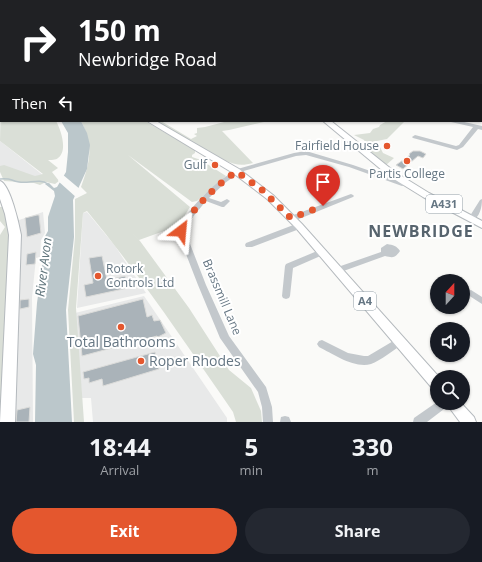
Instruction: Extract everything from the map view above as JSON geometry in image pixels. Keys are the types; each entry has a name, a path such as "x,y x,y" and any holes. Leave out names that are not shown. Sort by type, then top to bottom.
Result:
{"highway":[{"path":"0,184 4,206 15,235 7,422"}],"main road":[{"name":"A4","path":"153,122 237,171 261,189 295,222 430,376"},
{"name":"A431","path":"329,122 384,168 407,184 482,225"},
{"path":"459,410 469,422"}],"street":[{"path":"418,136 457,148 461,146 479,128 457,122"},
{"path":"237,171 265,162 306,153 351,166 402,184 407,184"},
{"name":"Brassmill Lane","path":"237,171 206,199 185,221 182,228 182,235 225,338 262,390 267,407 268,422"},
{"path":"250,245 351,196"},
{"path":"206,199 225,205"},
{"path":"472,219 482,201"},
{"path":"286,296 289,266 322,252"},
{"path":"338,270 385,253"},
{"path":"471,293 482,301"},
{"path":"322,344 355,359 365,361 370,360 400,341"},
{"path":"418,422 434,410"}],"shaded area":[{"path":"0,122 56,122 63,140 63,151 55,160 48,160 58,168 52,172 59,181 55,184 46,182 40,185 34,183 4,181 0,172 0,166 4,165 35,176 43,174 0,141"},
{"path":"81,122 147,122 195,150 192,157 201,160 226,176 197,201 192,202 128,155 190,207 178,226 139,240 189,308 229,370 251,388 261,411 262,422 236,422 233,412 162,310 126,260 87,211 83,213 76,308 84,422 74,422 68,310 75,237 75,199 87,193 81,187 87,170 89,154 88,138"},
{"path":"157,122 163,122 191,139 197,136 194,134 197,133 197,128 224,122 264,122 222,131 253,163 242,165 226,161"},
{"path":"385,122 404,122 387,139 372,142 380,147 383,153 394,158 385,166 360,146 366,144 364,140 354,135 370,133 373,129 379,127"},
{"path":"0,141 44,176 40,178 0,169"},
{"path":"0,207 2,207 6,215 11,236 0,422 0,235 5,227 0,221"},
{"path":"43,212 45,233 41,240 40,257 36,258 32,297 33,422 12,422 20,236 19,220"},
{"path":"87,212 115,246 146,293 77,308 83,213"},
{"path":"144,296 227,418 227,422 93,422 91,398 82,398 75,313"}],"water":[{"name":"River Avon","path":"62,122 82,122 87,133 90,145 87,169 73,200 74,237 66,310 72,422 35,422 36,365 33,354 37,303 43,259 43,240 48,231 48,217 55,196 54,191 45,184 49,183 54,188 57,187 66,172 68,133"}],"pier":[{"path":"62,174 81,190 77,198 58,181"}],"building":[{"path":"413,151 420,151 426,154 423,158 418,156 403,169 396,165 410,155 409,154"},
{"path":"39,215 41,233 27,237 25,218"},
{"path":"36,252 35,264 26,265 27,254"},
{"name":"Rotork Controls Ltd","path":"102,256 107,280 125,276 128,288 86,297 84,285 93,283 89,258"},
{"path":"29,299 29,307 20,309 20,300"},
{"name":"Total Bathrooms","path":"143,299 147,317 152,315 154,321 160,320 166,333 158,337 157,336 82,356 78,316"},
{"name":"Roper Rhodes","path":"155,352 159,369 103,386 102,379 89,383 89,378 84,379 83,372"},
{"path":"30,407 29,422 16,422 17,410"}],"waterway":[{"path":"0,179 23,182 41,181 48,184"}],"place":[{"name":"Fairfield House","path":"387,146"},
{"name":"Partis College","path":"407,161"},
{"name":"Gulf","path":"215,165"},
{"name":"Rotork Controls Ltd","path":"98,276"},
{"name":"Total Bathrooms","path":"121,327"},
{"name":"Roper Rhodes","path":"141,361"}],"district":[{"name":"NEWBRIDGE","path":"421,231"}],"route":[{"path":"181,231 190,214 237,172 261,189 291,218 323,206"}]}
